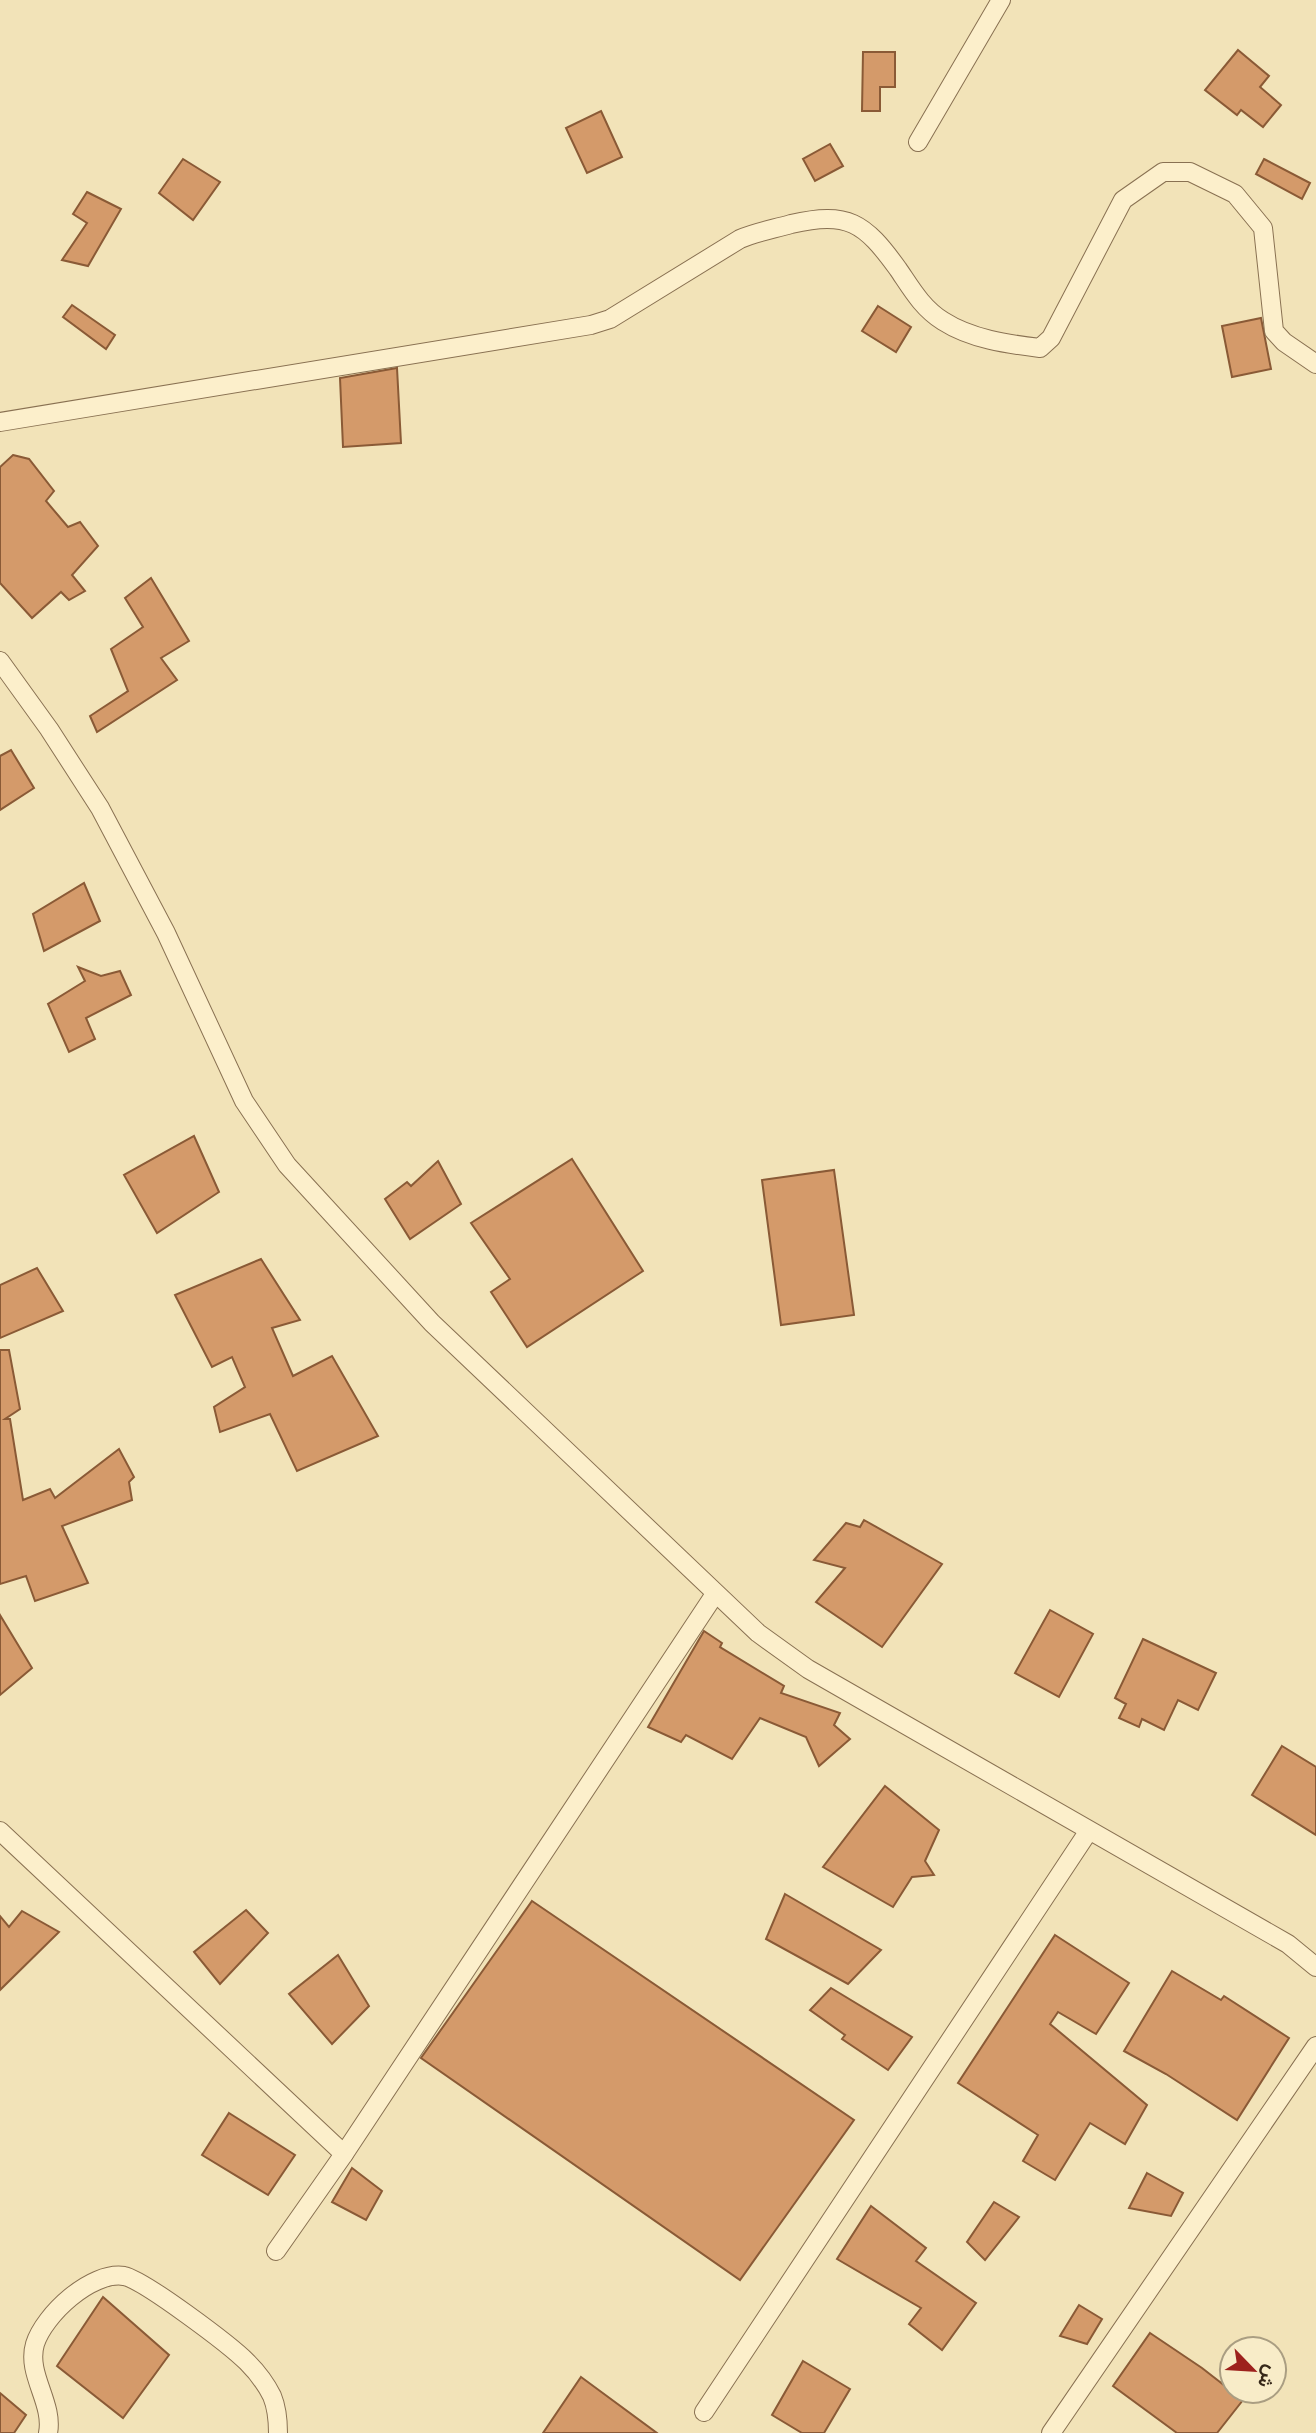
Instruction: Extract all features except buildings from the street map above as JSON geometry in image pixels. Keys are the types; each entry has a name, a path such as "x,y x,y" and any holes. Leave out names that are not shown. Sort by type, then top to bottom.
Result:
{"street":[{"path":"918,142 1001,0"},
{"path":"0,422 591,325 610,318 740,239 753,233 815,219 838,218 862,228 885,252 917,299 943,321 981,338 1009,345 1040,348 1051,338 1123,200 1163,172 1191,172 1235,194 1263,228 1273,331 1316,364"},
{"path":"0,661 49,729 100,808 166,933 244,1101 287,1165 432,1323 715,1594 758,1633 808,1670 1288,1944 1316,1966"},
{"path":"276,2251 344,2154 715,1594"},
{"path":"0,1831 344,2154"},
{"path":"704,2412 1088,1832"},
{"path":"1051,2433 1316,2046"},
{"path":"48,2433 50,2420 33,2357 37,2340 53,2315 77,2292 91,2283 116,2276 132,2279 170,2303 246,2360 273,2397 278,2433"}]}
